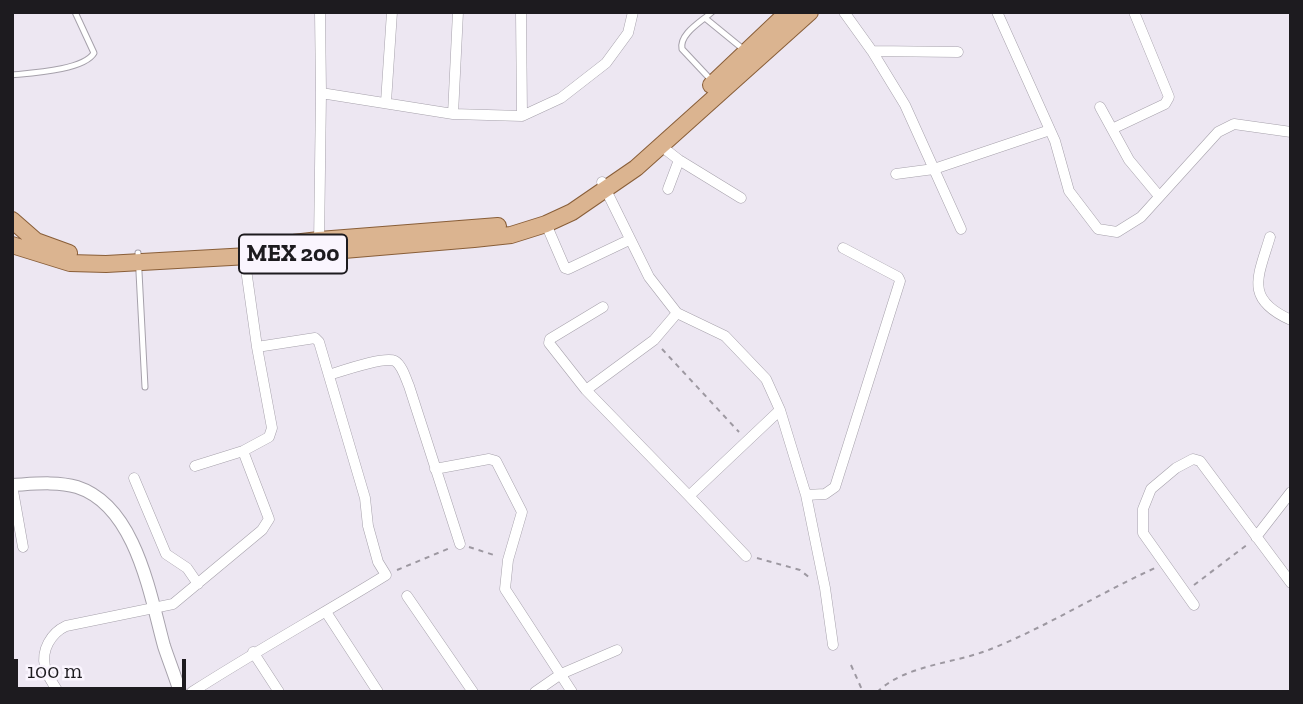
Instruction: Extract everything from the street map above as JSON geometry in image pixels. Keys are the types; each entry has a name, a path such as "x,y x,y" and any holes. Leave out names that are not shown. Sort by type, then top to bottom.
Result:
{"main road":[{"name":"MEX 200","path":"12,220 36,241 66,253 138,258 244,256 510,225 564,208 605,186 637,154 752,55 785,17 808,13"},
{"name":"MEX 200","path":"12,245 70,263 106,264 138,258 275,245 319,246 511,235 546,225 572,212 661,146 718,86"}],"street":[{"path":"319,246 320,12"},
{"path":"386,103 391,12"},
{"path":"453,114 457,12"},
{"path":"521,12 522,116"},
{"path":"321,93 453,114 522,116 561,98 606,63 628,33 634,12"},
{"path":"844,12 905,105 961,229"},
{"path":"997,12 1050,130 1069,191 1098,229 1117,232 1141,217 1218,132 1234,124 1291,132"},
{"path":"1112,129 1166,104 1169,97 1134,12"},
{"path":"872,51 958,52"},
{"path":"1100,107 1129,160 1159,196"},
{"path":"895,174 934,170 1050,130"},
{"path":"661,146 678,160 741,198"},
{"path":"668,189 678,160"},
{"path":"605,186 649,277 677,313 725,337 766,379 780,410 806,495 825,588 833,645"},
{"path":"546,225 565,268 568,269 629,240"},
{"path":"1270,237 1259,273 1258,294 1266,306 1291,320"},
{"path":"806,495 825,494 835,487 900,281 898,277 843,248"},
{"path":"195,466 269,438 272,428 244,256"},
{"path":"603,307 550,339 549,343 586,390 746,556"},
{"path":"586,390 654,340 677,313"},
{"path":"192,692 253,652 386,575 378,562 368,526 365,498 319,342 316,338 257,347"},
{"path":"329,375 384,360 398,364 409,386 460,544"},
{"path":"689,496 780,410"},
{"path":"58,692 45,668 48,642 56,630 173,604 262,530 269,519 243,450"},
{"path":"435,469 489,459 496,461 522,512 508,560 505,589 572,692"},
{"path":"1195,605 1143,533 1143,509 1152,489 1176,468 1193,459 1200,461 1291,583"},
{"path":"134,478 166,554 187,568 198,584"},
{"path":"23,547 12,485 57,484 77,487 97,498 114,513 150,585 180,692"},
{"path":"1256,537 1291,492"},
{"path":"407,596 473,692"},
{"path":"326,612 378,692"},
{"path":"535,692 561,674 617,650"},
{"path":"253,652 279,692"}],"lane":[{"path":"12,75 68,67 91,59 94,53 75,12"},
{"path":"712,12 683,37 680,44 718,86"},
{"path":"705,18 752,55"},
{"path":"138,258 145,387"}],"path":[{"path":"654,340 746,440"},
{"path":"1185,592 1256,537"},
{"path":"386,575 460,544 508,560"},
{"path":"746,556 800,570 825,588"},
{"path":"877,692 891,679 988,650 1042,627 1164,565"},
{"path":"852,665 863,692"}]}
